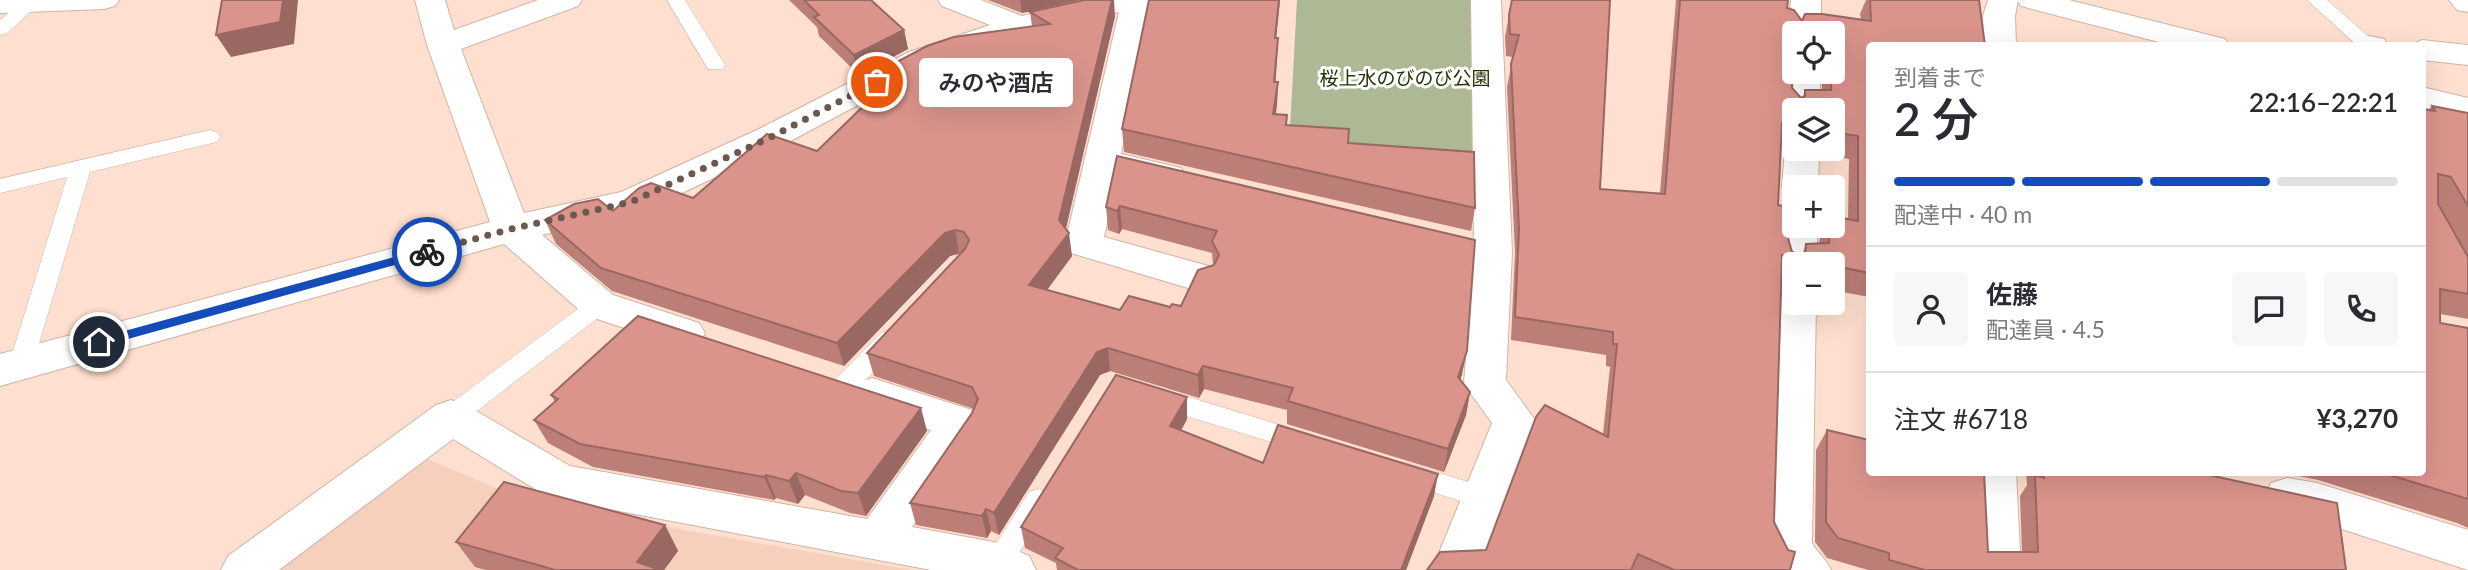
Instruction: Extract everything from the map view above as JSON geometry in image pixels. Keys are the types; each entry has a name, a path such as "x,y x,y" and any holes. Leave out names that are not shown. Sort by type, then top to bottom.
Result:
{"street":[{"path":"8,8 104,0"},
{"path":"430,0 443,45 511,229 599,305 716,343"},
{"path":"443,45 567,0"},
{"path":"953,0 1020,26"},
{"path":"11,367 511,229 631,202 769,138 920,59 1020,26 1130,0"},
{"path":"1137,0 1084,244 1198,277"},
{"path":"1454,570 1514,420 1485,384 1479,248 1486,0"},
{"path":"1805,21 1806,0"},
{"path":"2000,42 1999,16 2003,0"},
{"path":"2032,0 2063,4 2200,42"},
{"path":"2426,50 2468,55"},
{"path":"2426,98 2468,109"},
{"path":"1102,161 1196,183"},
{"path":"1797,315 1789,543 1802,569"},
{"path":"807,373 960,423 880,539"},
{"path":"244,570 451,417 561,482 880,539 1006,566"},
{"path":"1994,476 1998,570"},
{"path":"2253,489 2318,502 2468,550"}],"lane":[{"path":"676,0 715,65"},
{"path":"2316,0 2366,42"},
{"path":"0,186 210,137"},
{"path":"11,367 80,167"},
{"path":"451,417 599,305"},
{"path":"846,385 903,325"},
{"path":"1138,391 1323,448"},
{"path":"1390,468 1482,497"},
{"path":"1006,566 1048,484"}],"shaded area":[{"path":"427,459 532,503 912,570 275,570"}],"green space":[{"name":"桜上水のびのび公園","path":"1297,0 1486,0 1483,176 1290,129"}],"building":[{"path":"222,0 283,0 280,22 216,35"},
{"path":"804,0 871,0 904,30 854,55 814,17 819,15"},
{"path":"1084,0 1112,0 1059,220 1069,233 1029,285 1120,310 1129,296 1170,307 1172,304 1181,306 1198,270 1214,265 1219,255 1212,241 1217,231 1120,206 1117,211 1106,207 1117,156 1475,240 1467,351 1458,377 1470,392 1448,449 1288,401 1293,388 1203,366 1198,375 1108,348 1097,352 994,513 986,509 982,516 910,503 972,413 978,399 972,387 867,353 965,249 969,240 964,232 955,230 945,233 837,343 601,268 545,220 574,204 598,199 613,211 639,188 651,183 693,198 767,134 817,151 880,90 867,86 878,75 876,73 927,46 954,37 1050,24 1030,12"},
{"path":"1149,0 1279,0 1274,82 1278,82 1273,114 1287,115 1286,125 1349,129 1348,143 1474,152 1475,208 1122,129"},
{"path":"1512,0 1610,0 1600,189 1665,194 1680,0 1788,0 1787,8 1794,10 1802,21 1782,21 1782,84 1792,84 1792,88 1801,98 1782,98 1778,205 1782,206 1782,238 1788,238 1792,252 1782,252 1774,522 1788,550 1795,552 1790,570 1674,570 1638,554 1631,570 1427,570 1440,552 1486,550 1536,417 1545,405 1608,437 1617,344 1613,344 1613,332 1515,317 1519,229 1511,64 1519,35 1510,34 1509,15"},
{"path":"1870,0 1979,0 1984,42 1866,42 1866,272 1845,268 1845,252 1805,252 1806,244 1829,243 1829,238 1845,238 1845,218 1858,221 1858,136 1845,134 1845,98 1801,98 1805,96 1805,90 1831,90 1831,84 1845,84 1845,21 1802,21 1805,14 1822,14 1871,21"},
{"path":"2432,106 2468,113 2468,206 2451,177 2438,174 2438,204 2468,257 2468,294 2440,289 2440,323 2468,328 2468,499 2393,476 2426,476 2426,110 2435,111"},
{"path":"638,316 921,408 858,493 841,491 796,473 789,481 580,444 534,420 558,399 551,395"},
{"path":"1116,375 1187,397 1170,426 1263,463 1278,425 1438,474 1401,570 1078,570 1055,558 1063,548 1021,527"},
{"path":"1827,430 1866,439 1866,476 1984,476 1988,552 2038,552 2035,476 2213,476 2337,503 2346,570 1925,570 1889,560 1889,553 1838,538 1826,522"},
{"path":"504,482 665,525 637,562 660,570 551,570 456,542"}],"way so far":[{"path":"427,252 511,229 631,202 769,138 877,82"}],"place":[{"name":"みのや酒店","path":"877,82"}],"route":[{"path":"99,342 427,252"}]}
